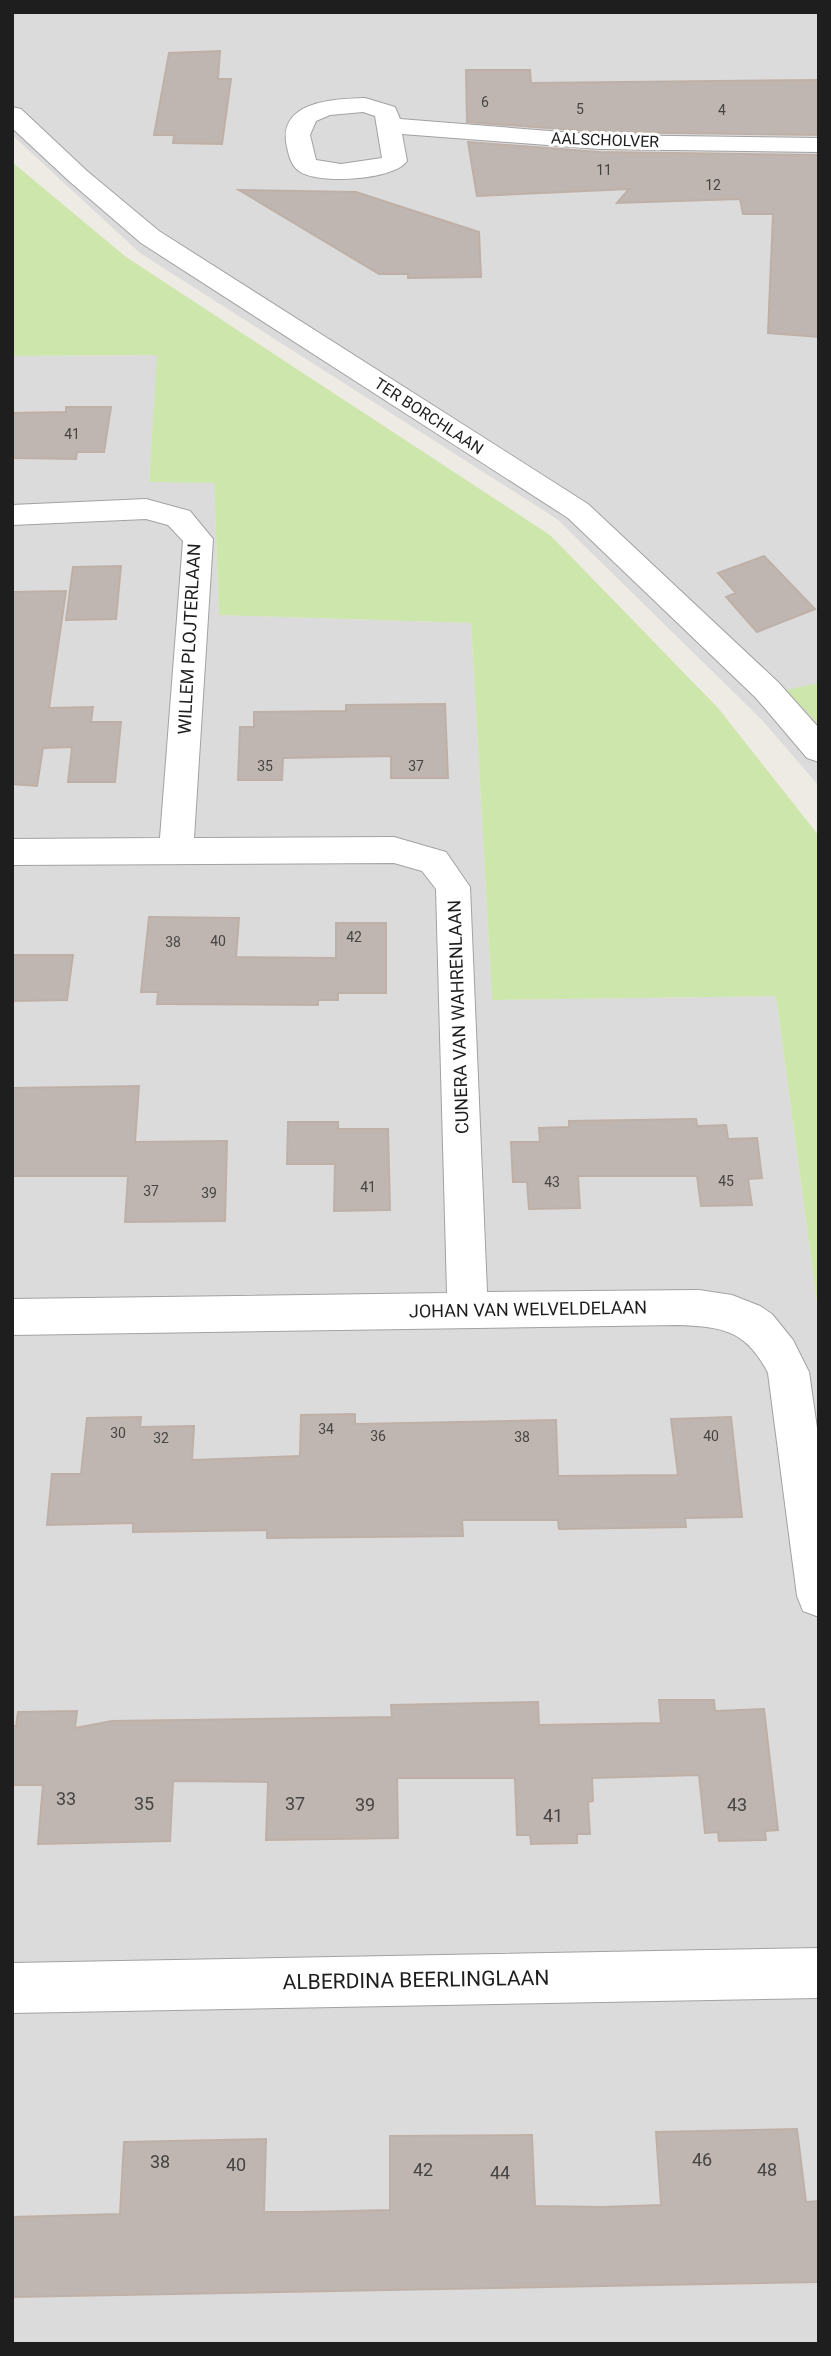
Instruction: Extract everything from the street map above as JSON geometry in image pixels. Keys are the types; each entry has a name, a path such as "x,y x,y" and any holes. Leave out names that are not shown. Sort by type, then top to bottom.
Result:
{"street":[{"name":"TER BORCHLAAN","path":"12,114 78,176 150,237 578,511 767,690 819,750"},
{"name":"AALSCHOLVER","path":"391,126 600,142 819,145"},
{"name":"WILLEM PLOJTERLAAN","path":"12,515 146,509 179,518 198,538 176,850"},
{"name":"CUNERA VAN WAHRENLAAN","path":"12,852 394,850 434,861 453,887 468,1309"},
{"name":"JOHAN VAN WELVELDELAAN","path":"12,1317 468,1309 720,1308 738,1314 760,1328 776,1346 788,1372 819,1596"},
{"name":"ALBERDINA BEERLINGLAAN","path":"12,1988 819,1973"}],"shaded area":[{"path":"12,12 819,12 819,786 762,720 557,519 140,253 12,135"},
{"path":"158,355 149,481 214,483 219,615 471,623 492,1000 776,996 819,1318 819,2344 12,2344 12,356"}],"green space":[{"path":"12,162 126,257 550,535 718,708 819,836 819,1318 776,996 492,1000 471,623 219,615 214,483 149,482 157,355 12,356"},
{"path":"819,683 819,725 786,690"}],"building":[{"path":"220,51 218,79 231,79 222,144 173,143 174,135 154,135 169,53"},
{"path":"466,70 530,70 531,83 819,80 819,135 600,132 467,122"},
{"path":"468,142 600,152 819,155 819,337 768,333 773,214 743,214 740,199 617,203 629,189 477,196"},
{"path":"239,190 356,192 479,232 481,277 408,278 408,274 379,274"},
{"path":"66,407 111,407 104,452 77,452 76,459 12,458 12,413 66,412"},
{"path":"764,556 815,609 757,632 726,597 736,593 718,573"},
{"path":"121,566 116,619 66,620 73,567"},
{"path":"66,591 49,708 93,707 91,722 121,722 115,782 68,782 72,747 43,748 37,786 12,784 12,592"},
{"path":"445,704 448,778 391,778 391,756 283,758 282,780 238,780 240,727 254,727 254,712 346,711 346,705"},
{"path":"149,917 239,918 236,957 336,958 336,923 386,923 386,993 338,993 338,1000 318,1000 318,1005 157,1004 158,992 141,992"},
{"path":"12,955 73,955 67,1000 12,1001"},
{"path":"139,1086 135,1142 227,1141 225,1221 125,1222 128,1176 12,1176 12,1088"},
{"path":"696,1119 697,1126 726,1125 728,1139 757,1138 762,1178 748,1179 752,1205 701,1206 697,1176 578,1176 580,1208 529,1209 527,1182 513,1182 511,1142 540,1142 539,1128 569,1127 569,1121"},
{"path":"288,1122 338,1122 338,1129 388,1129 390,1210 334,1211 335,1164 287,1164"},
{"path":"355,1414 355,1424 556,1420 558,1476 678,1475 671,1419 731,1417 742,1517 685,1518 686,1527 559,1529 558,1520 462,1520 463,1536 267,1538 267,1530 133,1532 133,1523 47,1525 52,1474 81,1474 87,1418 141,1417 140,1427 194,1426 192,1460 300,1456 301,1415"},
{"path":"659,1700 714,1700 715,1711 764,1709 778,1830 765,1831 766,1840 719,1841 718,1832 705,1833 699,1775 592,1778 593,1801 588,1802 590,1834 577,1834 577,1843 531,1844 530,1835 517,1835 515,1778 397,1778 398,1838 266,1840 268,1782 173,1781 170,1841 38,1844 43,1785 12,1785 12,1726 16,1726 18,1712 77,1711 75,1728 112,1721 392,1717 391,1705 538,1702 539,1725 661,1723"},
{"path":"797,2129 806,2202 819,2201 819,2282 12,2297 12,2217 120,2214 124,2142 266,2139 264,2212 302,2212 390,2210 390,2136 532,2135 535,2206 602,2207 661,2205 656,2132"}]}
